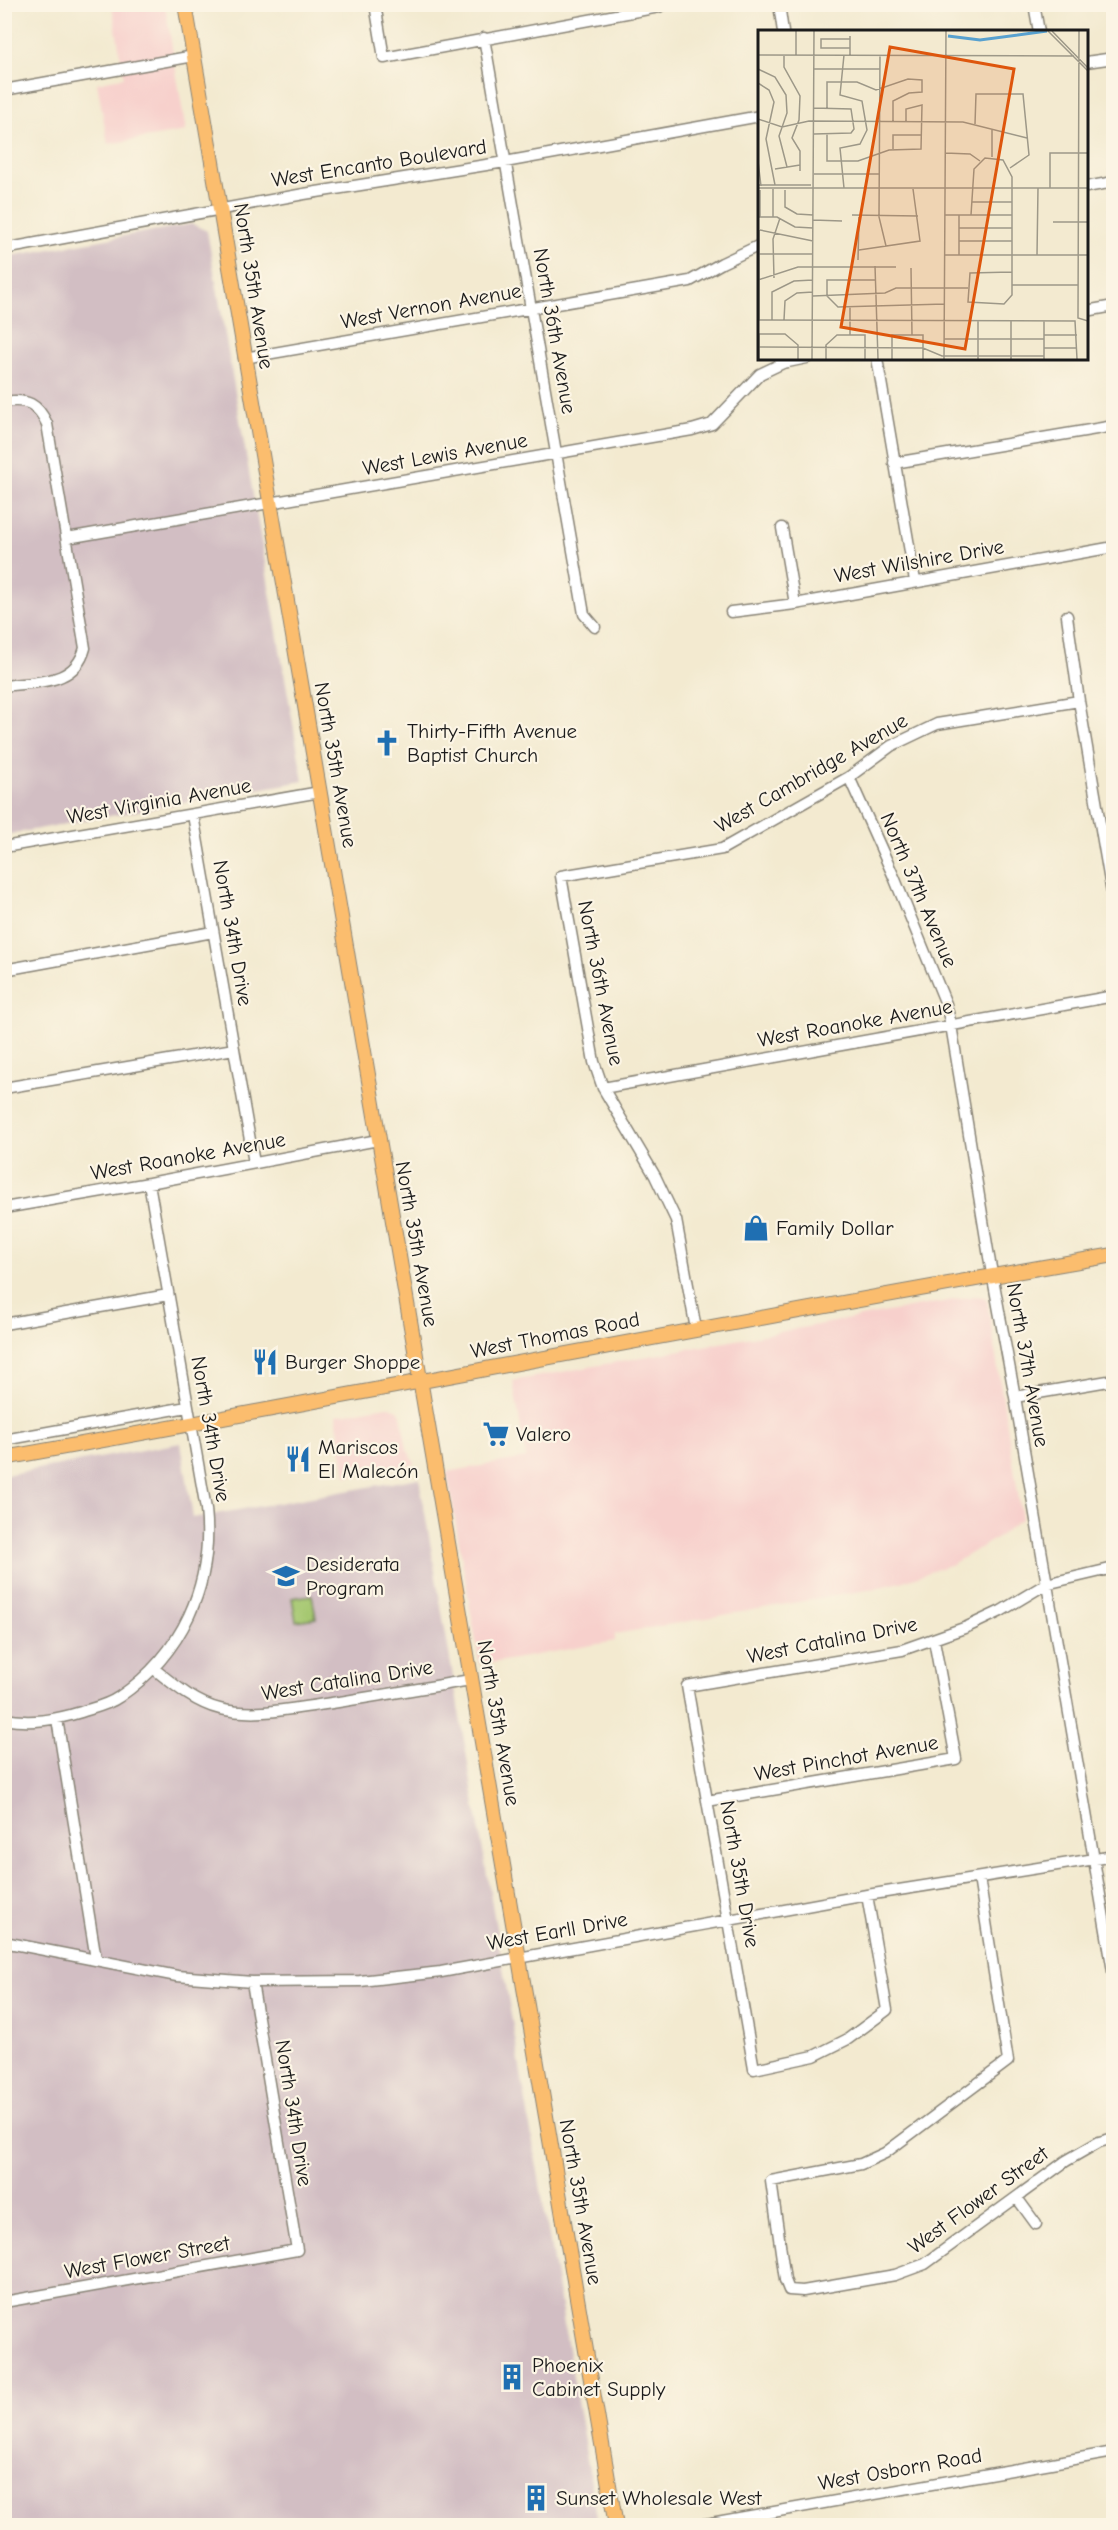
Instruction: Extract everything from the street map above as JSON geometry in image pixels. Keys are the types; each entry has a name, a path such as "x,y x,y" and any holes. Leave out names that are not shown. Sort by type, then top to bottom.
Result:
{"main road":[{"name":"North 35th Avenue","path":"185,4 616,2526"},
{"name":"West Thomas Road","path":"4,1458 696,1329 1113,1255"}],"street":[{"path":"375,4 384,58 659,6"},
{"path":"779,4 783,30"},
{"path":"1034,4 1039,30"},
{"name":"North 36th Avenue","path":"484,38 584,614 594,627"},
{"path":"4,90 194,56"},
{"path":"1088,62 1113,58"},
{"name":"West Encanto Boulevard","path":"4,249 758,116"},
{"path":"1088,187 1113,182"},
{"name":"West Vernon Avenue","path":"244,358 690,281 722,262 758,245"},
{"path":"1088,311 1113,306"},
{"name":"West Lewis Avenue","path":"67,538 692,430 712,424 760,374 783,363 797,360"},
{"path":"877,360 915,581"},
{"path":"4,402 28,402 41,411 47,424 86,648 81,662 73,671 62,676 4,686"},
{"path":"894,463 1113,426"},
{"path":"782,528 795,604"},
{"name":"West Wilshire Drive","path":"731,612 795,604 1113,547"},
{"path":"1067,616 1078,701 1113,905"},
{"name":"West Cambridge Avenue","path":"561,876 722,849 849,777 891,746 937,724 1078,701"},
{"name":"North 37th Avenue","path":"849,777 894,877 946,1004 951,1025 1113,1977"},
{"name":"West Virginia Avenue","path":"4,847 320,792"},
{"name":"North 34th Drive","path":"193,815 254,1163"},
{"name":"North 36th Avenue","path":"561,876 594,1062 603,1088 654,1176 676,1220 696,1329"},
{"path":"4,970 213,932"},
{"name":"West Roanoke Avenue","path":"603,1088 1113,996"},
{"path":"4,1088 234,1049"},
{"name":"West Roanoke Avenue","path":"4,1208 149,1184 378,1140"},
{"name":"North 34th Drive","path":"149,1184 206,1509 208,1547 199,1592 174,1644 153,1668"},
{"path":"4,1324 168,1295"},
{"path":"1015,1397 1113,1380"},
{"path":"4,1440 187,1407"},
{"name":"West Catalina Drive","path":"687,1686 902,1650 934,1640 1001,1611 1046,1584 1113,1568"},
{"name":"West Pinchot Avenue","path":"707,1801 956,1759 934,1640"},
{"path":"4,1719 22,1722 57,1719 117,1699 153,1668"},
{"name":"West Catalina Drive","path":"153,1668 178,1689 206,1704 251,1714 351,1701 471,1680"},
{"name":"North 35th Drive","path":"687,1686 753,2068 814,2056 848,2039 887,2010 867,1895"},
{"path":"57,1719 96,1959"},
{"name":"West Earll Drive","path":"4,1942 177,1976 252,1982 360,1981 441,1972 867,1895 1113,1856"},
{"name":"West Flower Street","path":"979,1878 1008,2061 885,2153 861,2164 771,2181 785,2280 789,2290 804,2291 912,2271 942,2254 1082,2151 1098,2142 1113,2138"},
{"name":"North 34th Drive","path":"252,1982 297,2250"},
{"path":"1017,2198 1036,2224"},
{"name":"West Flower Street","path":"4,2302 297,2250"},
{"name":"West Osborn Road","path":"694,2526 1113,2452"}],"shaded area":[{"path":"112,5 165,5 186,131 108,144 97,83 124,77"},
{"path":"192,224 207,231 303,781 5,835 5,257"},
{"path":"975,1296 984,1297 987,1301 1022,1518 995,1539 952,1564 901,1582 615,1634 615,1641 480,1665 447,1472 526,1458 513,1381"},
{"path":"387,1406 398,1410 401,1415 407,1449 415,1464 346,1476 336,1415"},
{"path":"181,1443 193,1518 419,1478 597,2517 592,2526 5,2526 5,1475"}],"green space":[{"path":"312,1595 316,1618 296,1621 292,1598"}],"place":[{"name":"Thirty-Fifth Avenue Baptist Church","path":"387,743"},
{"name":"Family Dollar","path":"756,1228"},
{"name":"Burger Shoppe","path":"265,1362"},
{"name":"Valero","path":"496,1434"},
{"name":"Mariscos El Malecón","path":"298,1459"},
{"name":"Desiderata Program","path":"286,1576"},
{"name":"Phoenix Cabinet Supply","path":"512,2377"},
{"name":"Sunset Wholesale West","path":"536,2498"}]}
